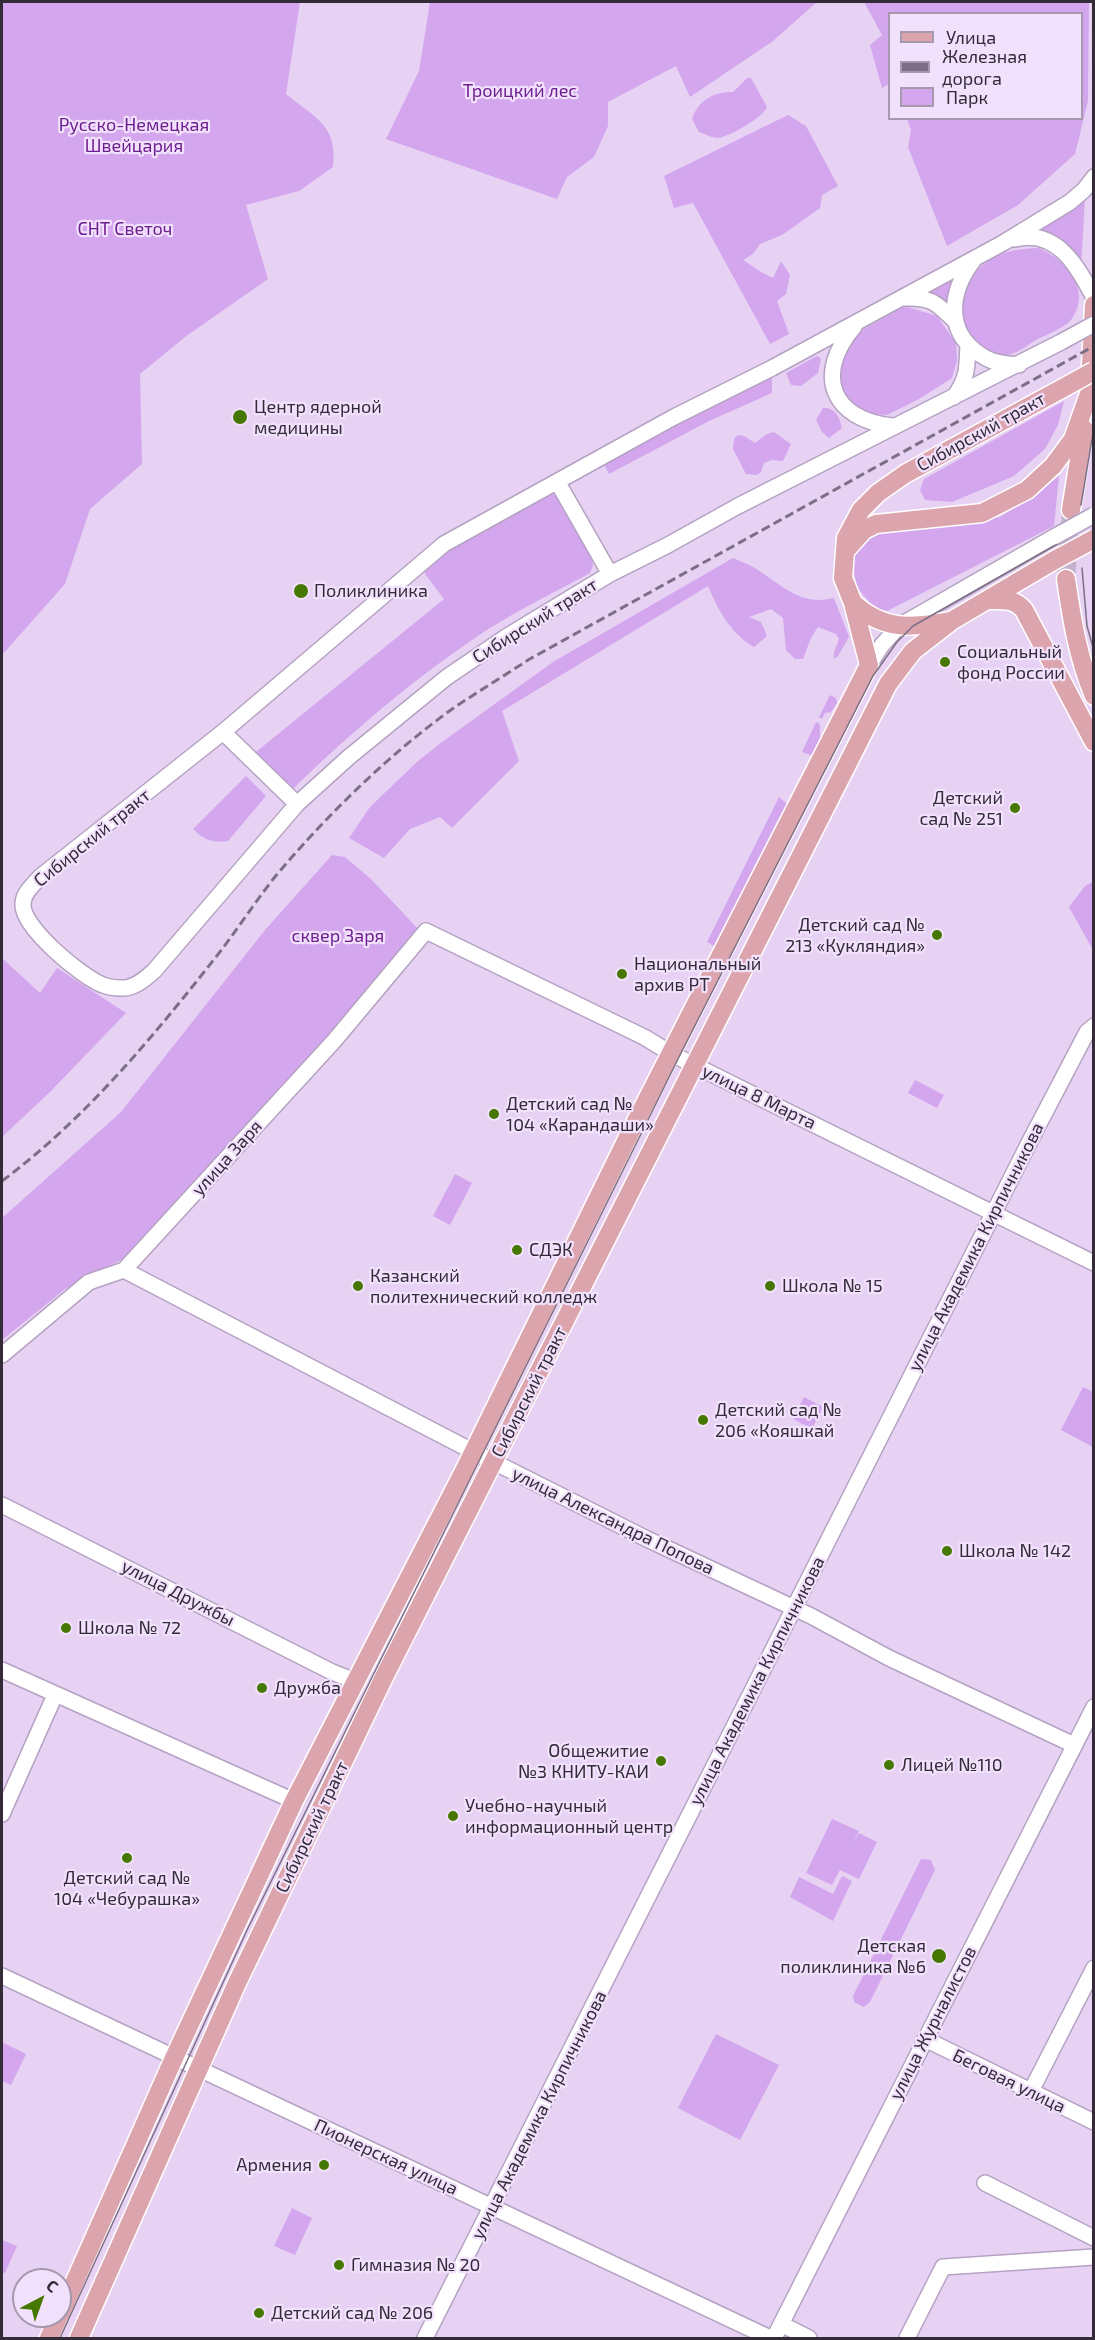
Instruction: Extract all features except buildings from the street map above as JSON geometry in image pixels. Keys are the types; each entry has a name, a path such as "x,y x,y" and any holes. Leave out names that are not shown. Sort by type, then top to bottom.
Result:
{"main road":[{"path":"1071,510 1090,391 1094,305"},
{"name":"Сибирский тракт","path":"72,2288 174,2058 294,1800 474,1452 672,1053 869,665 853,603 843,578 846,538 852,524 861,510 878,493 905,474 1094,371"},
{"path":"844,555 864,530 876,524 982,513 1027,490 1053,466 1073,439 1090,391"},
{"name":"Сибирский тракт","path":"79,2338 242,1972 369,1708 888,684 912,651 953,620 1094,539"},
{"path":"1066,579 1083,670 1094,696"},
{"path":"987,600 1017,602 1094,742"},
{"path":"853,603 873,618 899,626 922,626 953,620"}],"street":[{"path":"1004,243 1070,202 1094,177"},
{"path":"1004,243 1018,237 1032,237 1062,250 1080,271 1094,298"},
{"name":"Сибирский тракт","path":"1004,243 772,368 688,409 558,483 444,544 223,732 40,877 28,890 22,904 25,916 55,952 103,985 125,989 142,981 154,971 297,804 349,757 447,677 506,637 610,574 893,426 1019,365"},
{"name":"Сибирский тракт","path":"956,322 954,304 957,288 963,274 975,258"},
{"name":"Сибирский тракт","path":"900,299 923,297 938,304 956,322 968,344 986,359 1019,365"},
{"path":"860,320 844,339 834,357 831,375 834,391 843,405 856,417 893,426"},
{"path":"1019,365 1094,324"},
{"path":"952,399 964,383 968,366 968,344"},
{"path":"558,483 610,574"},
{"name":"Сибирский тракт","path":"869,665 882,645 899,626 1094,515"},
{"path":"223,732 297,804"},
{"name":"улица 8 Марта","path":"426,931 644,1036 672,1053 1094,1263"},
{"name":"улица Заря","path":"2,1355 89,1282 124,1270 334,1041 426,931"},
{"name":"улица Академика Кирпичникова","path":"425,2338 793,1607 1071,1062 1087,1032 1094,1026"},
{"name":"улица Александра Попова","path":"124,1270 493,1462 647,1539 793,1607 889,1658 1074,1745"},
{"name":"улица Дружбы","path":"2,1505 332,1672 355,1681"},
{"path":"2,1670 294,1800"},
{"path":"2,1814 55,1695"},
{"name":"улица Журналистов","path":"772,2338 1094,1707"},
{"path":"1031,2091 1094,1968"},
{"name":"Пионерская улица","path":"2,1976 772,2338"},
{"name":"Беговая улица","path":"925,2039 1094,2122"},
{"path":"985,2183 1094,2238"},
{"path":"907,2338 943,2267 1094,2257"},
{"path":"781,2324 809,2338"}],"green space":[{"name":"СНТ Светоч","path":"2,2 300,2 286,94 322,124 332,141 334,153 333,167 299,191 246,205 268,279 185,337 140,374 142,464 90,509 65,584 2,655"},
{"name":"Троицкий лес","path":"430,2 817,2 773,41 690,97 676,66 608,102 608,126 594,157 567,177 557,199 386,139 419,71"},
{"path":"864,2 1089,2 1088,101 1075,154 1018,205 947,246 908,147 911,130 907,120 1083,120 1083,12 888,12 888,85 882,88 870,45 882,35"},
{"path":"747,78 751,78 767,107 764,111 745,126 724,137 716,138 699,132 692,119 698,107 714,95 733,92"},
{"path":"788,115 806,126 838,186 822,195 820,208 782,235 760,244 753,254 743,260 773,278 781,261 790,275 786,294 777,301 789,334 770,344 693,203 674,208 664,176"},
{"path":"1085,198 1081,268 1026,233"},
{"path":"1039,248 1067,268 1078,288 1077,309 1065,326 1018,351 1007,355 994,353 975,340 963,318 962,300 969,282 984,264 993,258 1014,251"},
{"path":"956,274 947,297 947,307 924,292"},
{"path":"904,306 937,316 956,343 957,361 952,378 919,399 887,415 869,414 859,410 844,396 836,363 848,338"},
{"path":"817,356 821,359 818,373 801,386 791,385 786,373"},
{"path":"772,378 772,393 709,421 609,474 604,464 761,380"},
{"path":"1064,401 1058,425 1045,449 1014,476 952,502 925,500 920,490 924,479"},
{"path":"823,408 831,409 836,414 842,428 829,438 822,432 816,420"},
{"path":"774,432 791,444 783,461 772,460 764,463 761,472 757,475 746,474 733,449 734,439 738,435 744,436 755,443"},
{"path":"1059,476 1054,526 887,611 875,608 857,588 853,566 855,550 876,530 1000,517"},
{"path":"552,493 559,500 592,560 593,566 590,573 502,621 464,645 363,724 294,788 290,789 251,756 444,599 424,570 454,546"},
{"path":"733,558 755,568 802,597 822,600 834,598 849,637 838,656 834,659 839,639 836,634 818,627 803,659 795,659 786,650 783,618 771,609 749,617 761,622 767,636 754,647 726,621 708,586 502,711 519,761 452,828 440,817 410,829 384,858 349,838 370,807 418,761 442,742 553,662"},
{"path":"830,695 836,698 837,703 831,712 825,713 822,719 819,717"},
{"path":"816,722 820,724 820,740 813,756 802,752"},
{"path":"246,776 266,796 228,841 218,842 201,836 193,829"},
{"path":"779,797 787,804 788,809 717,948 707,942"},
{"name":"сквер Заря","path":"332,855 345,857 371,879 421,932 132,1254 65,1289 2,1340 2,1218 121,1112 265,930"},
{"path":"1092,882 1094,884 1093,950 1069,907 1085,886"},
{"path":"2,958 40,993 57,968 126,1013 50,1092 2,1137"},
{"path":"915,1080 944,1095 937,1108 908,1093"},
{"path":"455,1174 472,1183 450,1225 433,1216"},
{"path":"1083,1387 1093,1392 1093,1447 1061,1430"},
{"path":"804,1397 823,1407 812,1429 793,1419"},
{"path":"832,1819 859,1831 852,1846 859,1833 877,1842 859,1879 840,1870 832,1885 806,1873"},
{"path":"921,1859 931,1860 935,1870 870,2002 864,2007 854,2002 853,1996"},
{"path":"842,1876 852,1881 833,1921 790,1897 799,1877 833,1894"},
{"path":"716,2034 779,2065 740,2140 678,2108"},
{"path":"2,2042 26,2054 11,2085 2,2081"},
{"path":"292,2208 312,2218 295,2255 274,2246"},
{"path":"2,2240 17,2246 5,2273 2,2272"}],"tunnel":[{"path":"1066,579 1071,514"}],"tram line":[{"path":"1081,505 1094,427"},
{"path":"60,2338 248,1928 679,1057 873,676 897,642 913,626 1094,523"},
{"path":"1082,568 1087,626 1094,651"}],"railway":[{"path":"2,1181 64,1129 120,1072 198,980 267,887 294,855 359,787 431,725 528,660 1094,346"}],"place":[{"name":"Центр ядерной медицины","path":"240,417"},
{"name":"Поликлиника","path":"301,591"},
{"name":"Социальный фонд России","path":"945,662"},
{"name":"Детский сад № 251","path":"1015,808"},
{"name":"Детский сад № 213 «Кукляндия»","path":"937,935"},
{"name":"Национальный архив РТ","path":"622,974"},
{"name":"Детский сад № 104 «Карандаши»","path":"494,1114"},
{"name":"СДЭК","path":"517,1250"},
{"name":"Казанский политехнический колледж","path":"358,1286"},
{"name":"Школа № 15","path":"770,1286"},
{"name":"Детский сад № 206 «Кояшкай","path":"703,1420"},
{"name":"Школа № 142","path":"947,1551"},
{"name":"Школа № 72","path":"66,1628"},
{"name":"Дружба","path":"262,1688"},
{"name":"Общежитие №3 КНИТУ-КАИ","path":"661,1761"},
{"name":"Лицей №110","path":"889,1765"},
{"name":"Учебно-научный информационный центр","path":"453,1816"},
{"name":"Детский сад № 104 «Чебурашка»","path":"127,1858"},
{"name":"Детская поликлиника №6","path":"939,1956"},
{"name":"Армения","path":"324,2165"},
{"name":"Гимназия № 20","path":"339,2265"},
{"name":"Детский сад № 206","path":"259,2313"}],"park label":[{"name":"Русско-Немецкая Швейцария","path":"134,135"}]}
